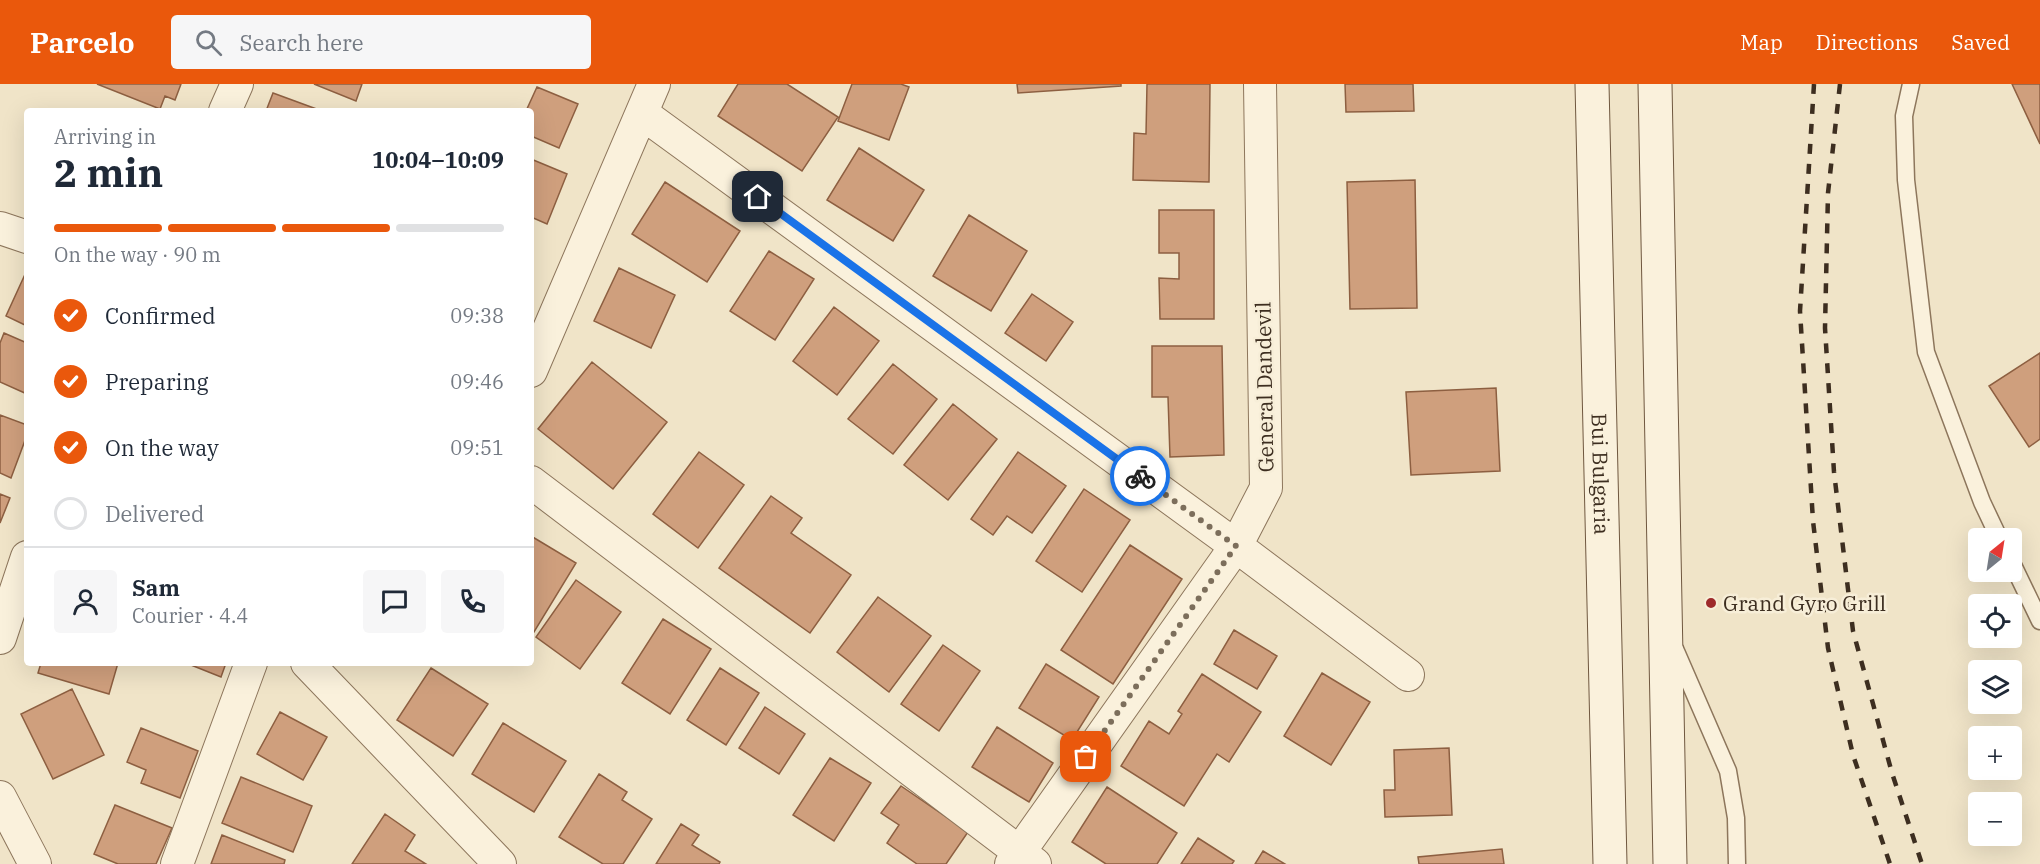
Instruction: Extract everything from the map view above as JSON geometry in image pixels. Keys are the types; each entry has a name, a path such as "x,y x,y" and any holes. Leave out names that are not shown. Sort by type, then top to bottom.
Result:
{"main road":[{"name":"Bui Bulgaria","path":"1592,84 1610,864"},
{"path":"1655,84 1670,864"}],"street":[{"path":"226,108 237,84"},
{"path":"534,364 654,84"},
{"name":"General Dandevil","path":"1021,860 1236,546 1266,488 1260,84"},
{"path":"643,114 1236,546 1408,675"},
{"path":"0,228 24,236"},
{"path":"534,484 1021,860"},
{"path":"0,638 24,566"},
{"path":"177,864 250,666"},
{"path":"310,666 500,864"},
{"path":"0,797 35,864"}],"lane":[{"path":"1911,84 1904,116 1906,180 1926,352 1982,502 1995,528"},
{"path":"2021,582 2040,621"},
{"path":"1666,628 1728,771 1736,818 1737,864"}],"building":[{"path":"97,84 181,84 175,100 165,96 160,108"},
{"path":"314,84 362,84 356,101"},
{"path":"738,84 787,84 838,117 802,171 718,116"},
{"path":"852,84 901,84 909,87 889,140 838,121"},
{"path":"1017,84 1121,84 1121,86 1018,93"},
{"path":"1147,84 1210,84 1209,182 1133,180 1134,133 1146,134"},
{"path":"1345,84 1413,84 1414,111 1346,112"},
{"path":"2012,84 2040,84 2040,144"},
{"path":"537,87 578,104 559,148 534,137 534,108 527,108"},
{"path":"273,93 314,108 267,108"},
{"path":"859,148 924,190 893,241 827,200"},
{"path":"534,160 567,174 547,224 534,218"},
{"path":"1415,180 1417,308 1350,309 1347,182"},
{"path":"665,182 740,231 707,282 632,234"},
{"path":"1159,210 1214,210 1214,319 1160,319 1159,278 1179,279 1179,253 1159,253"},
{"path":"969,215 1027,251 991,311 933,276"},
{"path":"769,251 814,279 775,340 730,311"},
{"path":"619,268 675,295 651,348 594,321"},
{"path":"24,277 24,325 6,316"},
{"path":"1032,294 1073,322 1046,361 1005,333"},
{"path":"834,307 879,341 837,395 793,361"},
{"path":"4,333 24,342 24,393 0,382 0,343"},
{"path":"1152,346 1222,346 1224,455 1170,457 1168,397 1152,397"},
{"path":"2040,353 2040,439 2029,447 1989,386"},
{"path":"592,362 667,422 613,489 538,429"},
{"path":"893,364 937,399 893,454 848,419"},
{"path":"1496,388 1500,471 1411,475 1406,392"},
{"path":"953,404 997,439 948,500 904,465"},
{"path":"0,415 24,424 24,443 11,478 0,473"},
{"path":"699,452 744,485 698,548 653,514"},
{"path":"1018,452 1066,486 1032,533 1007,516 993,535 971,519"},
{"path":"1084,489 1130,520 1082,592 1036,561"},
{"path":"0,494 10,498 0,523"},
{"path":"771,496 802,518 791,533 851,575 810,633 719,568"},
{"path":"534,538 576,563 534,632"},
{"path":"1130,545 1182,579 1113,684 1061,650"},
{"path":"576,580 621,612 580,669 536,637"},
{"path":"878,597 931,636 889,692 837,652"},
{"path":"663,619 711,649 670,714 622,683"},
{"path":"1234,630 1277,656 1257,689 1214,664"},
{"path":"943,645 980,671 939,731 901,704"},
{"path":"1046,664 1099,697 1072,740 1019,708"},
{"path":"40,666 117,666 109,694 38,673"},
{"path":"194,666 225,666 221,677"},
{"path":"431,668 488,704 453,756 397,720"},
{"path":"720,668 759,693 726,745 687,720"},
{"path":"1322,673 1370,702 1331,765 1284,736"},
{"path":"1202,674 1261,712 1229,762 1217,754 1184,806 1121,766 1149,721 1169,734 1182,714 1178,711"},
{"path":"72,689 104,755 53,779 21,714"},
{"path":"765,707 805,734 779,774 739,748"},
{"path":"280,712 327,737 303,780 257,754"},
{"path":"503,723 566,761 534,812 472,774"},
{"path":"997,727 1053,763 1029,802 972,767"},
{"path":"141,728 198,751 180,798 141,783 146,770 127,762"},
{"path":"1449,748 1452,815 1385,817 1384,790 1395,790 1394,750"},
{"path":"830,758 871,783 834,841 793,815"},
{"path":"599,774 627,792 622,800 652,819 623,864 603,864 559,837"},
{"path":"241,777 312,806 293,852 222,823"},
{"path":"901,786 968,832 946,864 917,864 887,843 899,825 881,813"},
{"path":"1107,787 1177,833 1157,864 1106,864 1072,842"},
{"path":"115,805 172,828 156,864 118,864 94,854"},
{"path":"385,814 415,835 405,851 426,864 352,864"},
{"path":"681,824 699,835 692,845 720,862 719,864 656,864"},
{"path":"222,835 285,860 284,864 211,864"},
{"path":"1198,838 1234,861 1232,864 1181,864"},
{"path":"1502,849 1504,864 1419,864 1418,857"},
{"path":"1263,851 1285,864 1255,864"}],"railway":[{"path":"1814,84 1800,311 1813,521 1828,648 1853,755 1890,864"},
{"path":"1840,84 1828,193 1825,328 1834,472 1853,631 1892,773 1922,864"}],"way so far":[{"path":"1086,757 1236,546 1140,476"}],"place":[{"name":"Grand Gyro Grill","path":"1711,603"}],"route":[{"path":"758,197 1140,476"}]}
